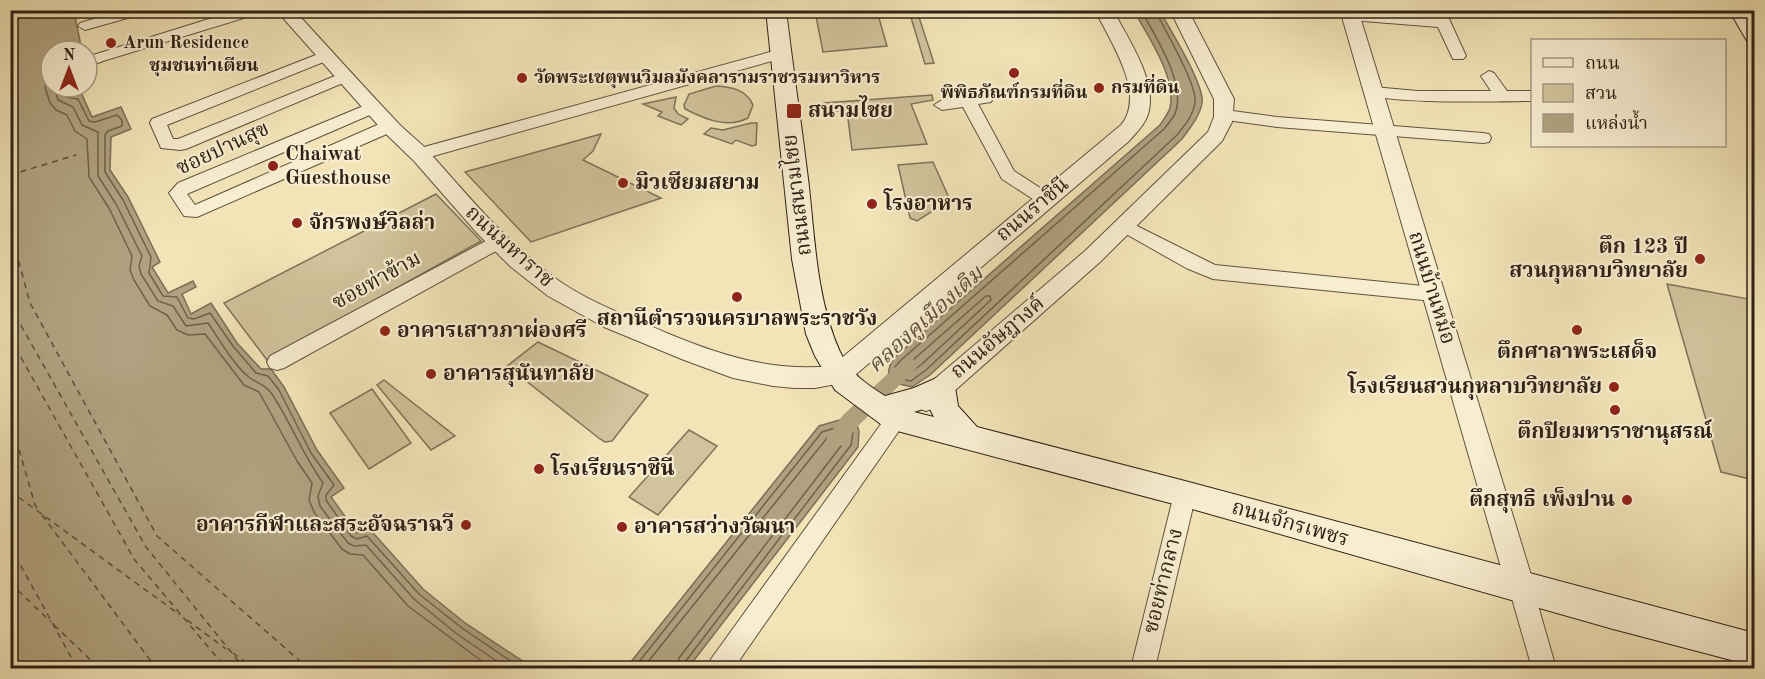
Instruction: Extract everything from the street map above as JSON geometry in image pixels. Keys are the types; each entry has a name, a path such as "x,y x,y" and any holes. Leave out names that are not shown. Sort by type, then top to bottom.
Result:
{"main road":[{"name":"ถนนสนามไชย","path":"776,10 809,288 821,336 846,383"},
{"path":"1738,10 1755,37"},
{"name":"ถนนจักรเพชร","path":"846,383 890,413 968,438 1185,494 1746,650"},
{"path":"890,413 941,387 941,403 944,411 968,438"}],"street":[{"path":"85,26 120,13 140,10"},
{"path":"100,57 255,10"},
{"name":"ถนนมหาราช","path":"284,10 390,126 419,154 454,197 526,267 557,291 599,314 699,356 777,378 846,383"},
{"name":"ถนนราชินี","path":"846,383 1045,199 1122,136 1134,123 1140,109 1137,80 1104,10"},
{"path":"1179,10 1217,83 1224,99 1226,114 1273,122 1483,138"},
{"path":"1253,10 1282,13"},
{"path":"1350,13 1441,17 1458,56"},
{"name":"ถนนบ้านหม้อ","path":"1350,13 1544,669"},
{"path":"419,154 781,54"},
{"path":"326,56 155,117 167,144 180,145 345,77"},
{"path":"1489,76 1502,96"},
{"path":"1373,92 1418,96 1531,96"},
{"path":"942,105 985,98"},
{"path":"968,101 1008,175 1045,199"},
{"name":"ซอยปานสุข","path":"373,107 184,187 178,193 190,212 197,211 390,126"},
{"name":"ถนนอัษฎางค์","path":"941,387 1125,226 1211,142 1221,128 1226,114"},
{"path":"1125,226 1192,264 1213,272 1433,294"},
{"name":"ซอยท่าข้าม","path":"277,362 499,240"},
{"path":"720,669 890,413"},
{"name":"ซอยท่ากลาง","path":"1143,669 1185,494"}],"green space":[{"path":"815,11 877,11 887,46 823,52"},
{"path":"909,11 917,11 934,63 925,64"},
{"path":"716,86 732,88 746,95 753,105 748,118 724,123 685,109 684,105 689,94"},
{"path":"932,95 933,100 911,104 927,144 852,150 847,111 824,111 824,103"},
{"path":"676,97 674,108 678,114 688,119 681,125 658,116 662,112 643,104"},
{"path":"757,123 756,145 752,146 736,140 732,144 704,134 711,128 723,130"},
{"path":"601,134 593,151 583,160 661,198 531,242 465,172"},
{"path":"933,162 950,200 917,221 910,218 898,165"},
{"path":"436,194 481,241 267,360 224,303"},
{"path":"1667,284 1754,300 1754,480 1721,472"},
{"path":"538,342 648,395 612,441 605,442 600,439 507,366"},
{"path":"384,380 455,436 431,450 377,385"},
{"path":"372,389 411,443 369,469 330,413"},
{"path":"689,430 717,446 658,515 629,497"}],"water":[{"path":"10,11 74,11 80,39 39,39 39,99 84,99 92,117 121,107 131,129 111,137 110,170 128,197 160,262 152,267 168,293 193,281 196,287 182,294 191,314 211,303 237,343 261,369 271,369 284,387 317,450 344,488 331,497 357,533 367,526 423,589 465,623 533,668 11,668"},
{"path":"1134,11 1160,11 1178,43 1198,83 1201,95 1201,108 1194,122 1182,139 930,375 912,387 891,382 889,369 895,357 1160,125 1170,108 1169,84 1160,58"},
{"path":"843,419 857,425 858,447 688,668 626,668 819,426"}],"waterway":[{"name":"คลองคูเมืองเดิม","path":"836,439 850,421 909,365"}],"ferry route":[{"path":"10,175 76,155"},
{"path":"10,229 30,303 157,536 308,668"},
{"path":"10,306 146,547 244,668"},
{"path":"10,338 134,559 226,668"},
{"path":"10,418 35,505 39,511"},
{"path":"10,491 180,615"},
{"path":"42,515 156,668"},
{"path":"10,546 77,668"},
{"path":"10,583 51,622"},
{"path":"187,620 226,649"},
{"path":"54,625 99,668"},
{"path":"233,653 254,668"}],"place":[{"name":"Arun Residence","path":"111,43"},
{"name":"พิพิธภัณฑ์กรมที่ดิน","path":"1014,73"},
{"name":"วัดพระเชตุพนวิมลมังคลารามราชวรมหาวิหาร","path":"522,78"},
{"name":"กรมที่ดิน","path":"1099,88"},
{"name":"สนามไชย","path":"794,111"},
{"name":"Chaiwat Guesthouse","path":"273,166"},
{"name":"มิวเซียมสยาม","path":"623,183"},
{"name":"โรงอาหาร","path":"872,204"},
{"name":"จักรพงษ์วิลล่า","path":"297,223"},
{"name":"ตึก 123 ปี สวนกุหลาบวิทยาลัย","path":"1700,259"},
{"name":"สถานีตำรวจนครบาลพระราชวัง","path":"737,297"},
{"name":"ตึกศาลาพระเสด็จ","path":"1577,330"},
{"name":"อาคารเสาวภาผ่องศรี","path":"385,331"},
{"name":"อาคารสุนันทาลัย","path":"431,374"},
{"name":"โรงเรียนสวนกุหลาบวิทยาลัย","path":"1614,387"},
{"name":"ตึกปิยมหาราชานุสรณ์","path":"1615,410"},
{"name":"โรงเรียนราชินี","path":"539,469"},
{"name":"ตึกสุทธิ เพ็งปาน","path":"1627,500"},
{"name":"อาคารกีฬาและสระอัจฉราฉวี","path":"466,525"},
{"name":"อาคารสว่างวัฒนา","path":"622,527"}],"district":[{"name":"ชุมชนท่าเตียน","path":"204,66"}]}
